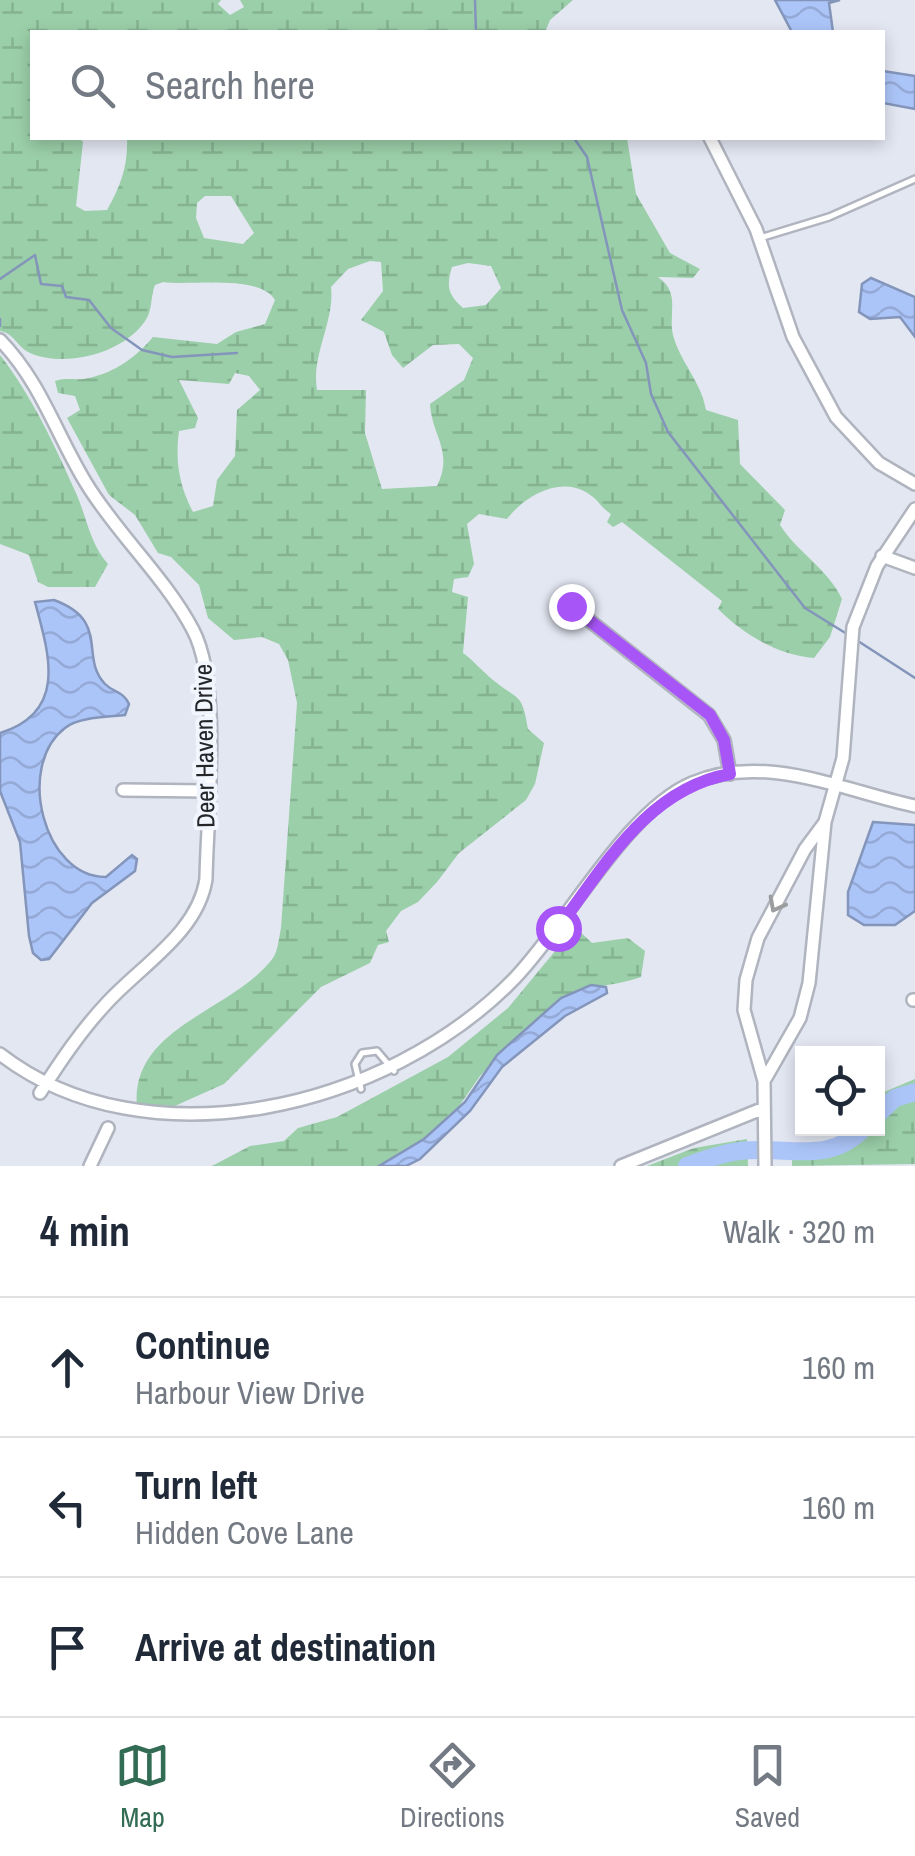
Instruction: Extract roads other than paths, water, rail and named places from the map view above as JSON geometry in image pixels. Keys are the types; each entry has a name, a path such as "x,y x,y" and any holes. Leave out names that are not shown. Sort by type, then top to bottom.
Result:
{"street":[{"path":"711,140 760,238 782,313 836,417 879,462 915,484"},
{"name":"Deer Haven Drive","path":"0,340 36,384 94,497 194,632 208,681 206,879 194,916 103,1007 44,1096 0,1054"},
{"path":"764,1081 800,1018 809,983 825,822 837,785 853,627 882,556 915,509"},
{"path":"882,556 915,568"},
{"path":"571,606 710,715 724,740 730,774"},
{"path":"301,1114 361,1089 453,1032 514,979 647,814 681,788 730,774 784,774 915,806"},
{"path":"122,790 207,791"},
{"path":"764,1166 764,1081 744,1010 746,980 758,938 804,849 825,822"},
{"path":"620,1166 764,1108"},
{"path":"89,1122 114,1130 90,1166"}],"lane":[{"path":"760,238 829,217 915,179"},
{"path":"361,1089 355,1064 362,1053 377,1051 394,1071"}],"water":[{"path":"775,0 840,0 829,3 833,30 791,30"},
{"path":"885,71 915,76 915,109 885,103"},
{"path":"871,278 915,297 915,337 900,317 870,319 859,312 862,284"},
{"path":"54,600 82,618 98,674 129,704 125,715 71,724 50,745 42,767 44,817 66,859 84,872 106,877 132,855 137,859 135,871 92,903 49,959 41,960 33,953 29,936 20,842 0,791 0,733 22,723 45,696 48,661 35,602"},
{"path":"873,822 915,825 915,911 895,925 864,925 848,915 848,892"},
{"path":"591,985 606,987 607,993 565,1016 502,1067 470,1111 420,1159 406,1166 379,1166 424,1139 465,1102 497,1055 561,998"}],"waterway":[{"path":"475,0 476,30"},
{"path":"575,140 587,157 622,310 646,363 651,394 668,432 805,608 847,634"},
{"path":"0,279 35,255 41,284 62,286 66,297 89,300 111,328 142,350 172,357 237,353"},
{"path":"0,319 0,326"},
{"path":"858,641 915,678"},
{"path":"885,1107 895,1098 915,1092"},
{"path":"687,1166 740,1151 821,1150 855,1136"}]}
